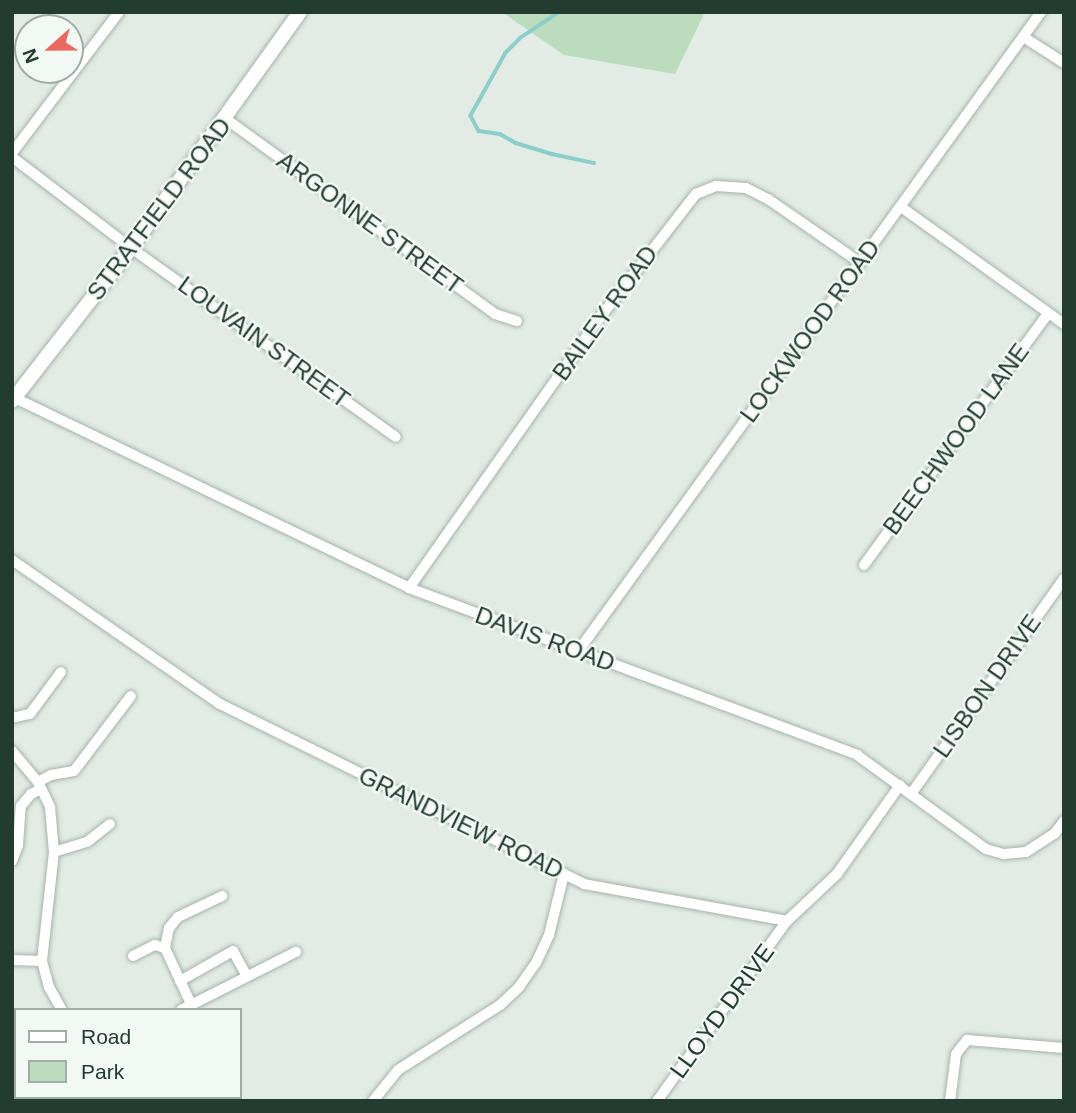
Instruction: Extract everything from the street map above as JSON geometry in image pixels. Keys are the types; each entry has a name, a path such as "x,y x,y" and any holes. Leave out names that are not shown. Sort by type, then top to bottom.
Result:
{"main road":[{"name":"STRATFIELD ROAD","path":"13,400 131,248 226,119 300,12"}],"street":[{"path":"12,155 119,12"},
{"name":"LOCKWOOD ROAD","path":"579,650 859,262 1025,38 1041,12"},
{"path":"1025,38 1064,63"},
{"name":"ARGONNE STREET","path":"226,119 495,313 517,321"},
{"name":"LOUVAIN STREET","path":"12,155 131,248 396,437"},
{"name":"BAILEY ROAD","path":"409,588 595,324 696,194 716,186 746,188 859,262"},
{"path":"901,207 1064,324"},
{"name":"BEECHWOOD LANE","path":"864,565 1048,314"},
{"name":"DAVIS ROAD","path":"13,400 409,588 857,755 977,845 1004,854 1035,849 1055,833 1064,821"},
{"name":"GRANDVIEW ROAD","path":"12,560 220,704 564,874 606,891 787,921"},
{"name":"LISBON DRIVE","path":"911,794 1064,579"},
{"path":"12,718 30,714 61,672"},
{"path":"12,861 18,845 21,806 51,775 74,771 131,696"},
{"path":"12,751 39,785 50,807 54,852 42,961 49,987 61,1008"},
{"path":"787,921 837,874 900,785"},
{"path":"54,852 87,842 110,824"},
{"path":"373,1101 398,1070 500,1005 519,988 536,963 549,935 564,874"},
{"path":"222,896 178,917 169,928 165,948 180,981 186,1007 296,952"},
{"name":"LLOYD DRIVE","path":"657,1101 787,921"},
{"path":"134,956 155,945 165,948"},
{"path":"180,981 233,951 247,976"},
{"path":"12,960 42,961"},
{"path":"950,1101 956,1054 967,1040 1064,1048"}],"green space":[{"path":"502,12 705,12 675,74 564,55"}],"waterway":[{"path":"560,12 521,38 506,53 471,116 479,131 500,134 516,143 594,163"}]}
